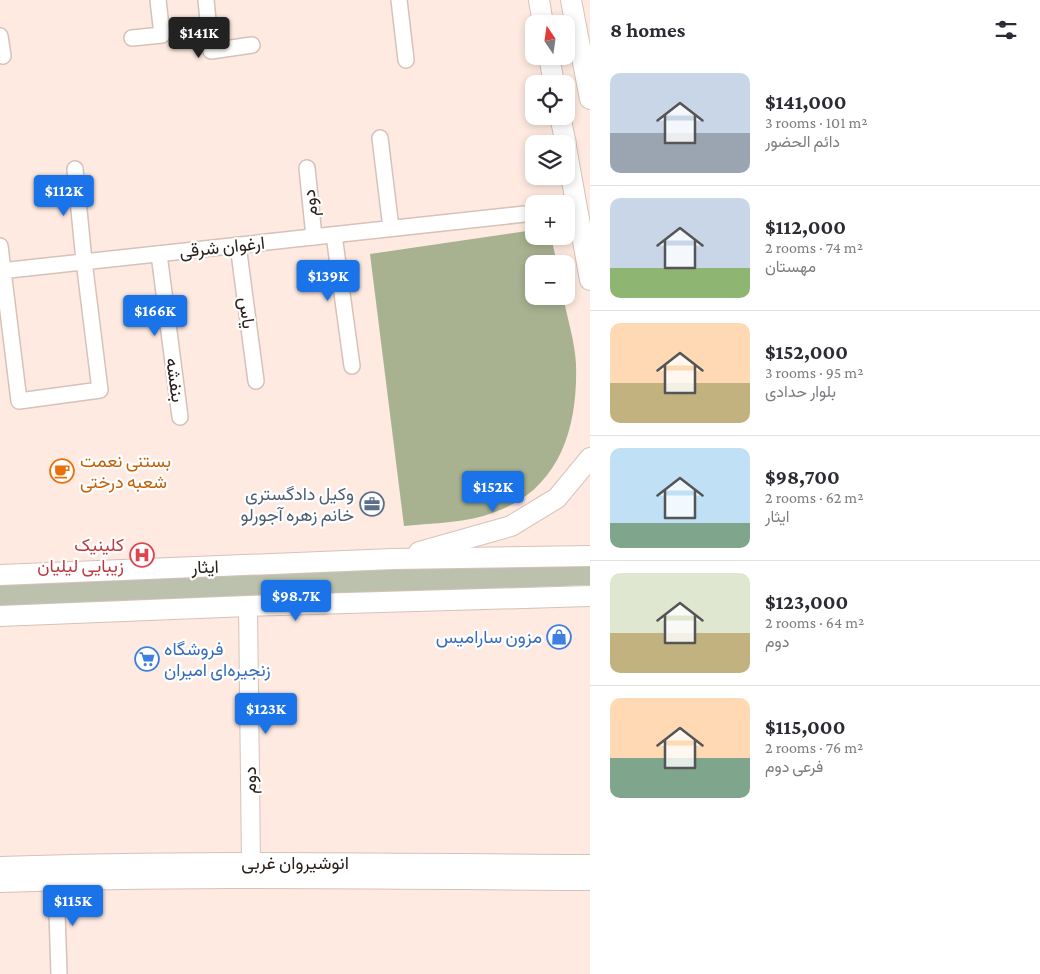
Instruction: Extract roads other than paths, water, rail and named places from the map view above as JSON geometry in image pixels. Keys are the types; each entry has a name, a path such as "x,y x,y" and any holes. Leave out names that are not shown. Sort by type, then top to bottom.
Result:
{"main road":[{"path":"538,0 541,15"},
{"path":"571,0 590,99"},
{"path":"575,221 590,280"},
{"path":"393,559 511,526 557,498 590,458"},
{"name":"ایثار","path":"0,575 393,559 590,556"},
{"path":"0,616 248,606 590,596"}],"street":[{"path":"132,38 162,35 158,0"},
{"path":"206,0 211,51 252,45"},
{"path":"399,0 406,60"},
{"path":"0,36 3,56"},
{"path":"380,138 390,228"},
{"name":"دوم","path":"307,168 314,237"},
{"path":"0,246 19,401 100,390 75,169"},
{"name":"ارغوان شرقی","path":"2,270 525,214"},
{"path":"334,235 352,366"},
{"name":"یاس","path":"238,245 256,381"},
{"name":"بنفشه","path":"159,254 180,417"},
{"name":"دوم","path":"248,606 251,863"},
{"name":"انوشیروان غربی","path":"0,866 251,863 553,872 590,881"},
{"name":"انوشیروان غربی","path":"0,883 553,872 590,864"},
{"path":"56,881 59,974"}],"place":[{"name":"بستنی نعمت شعبه درختی","path":"62,471"},
{"name":"وکیل دادگستری خانم زهره آجورلو","path":"372,504"},
{"name":"کلینیک زیبایی لیلیان","path":"142,555"},
{"name":"مزون سارامیس","path":"559,637"},
{"name":"فروشگاه زنجیره‌ای امیران","path":"147,659"}]}
